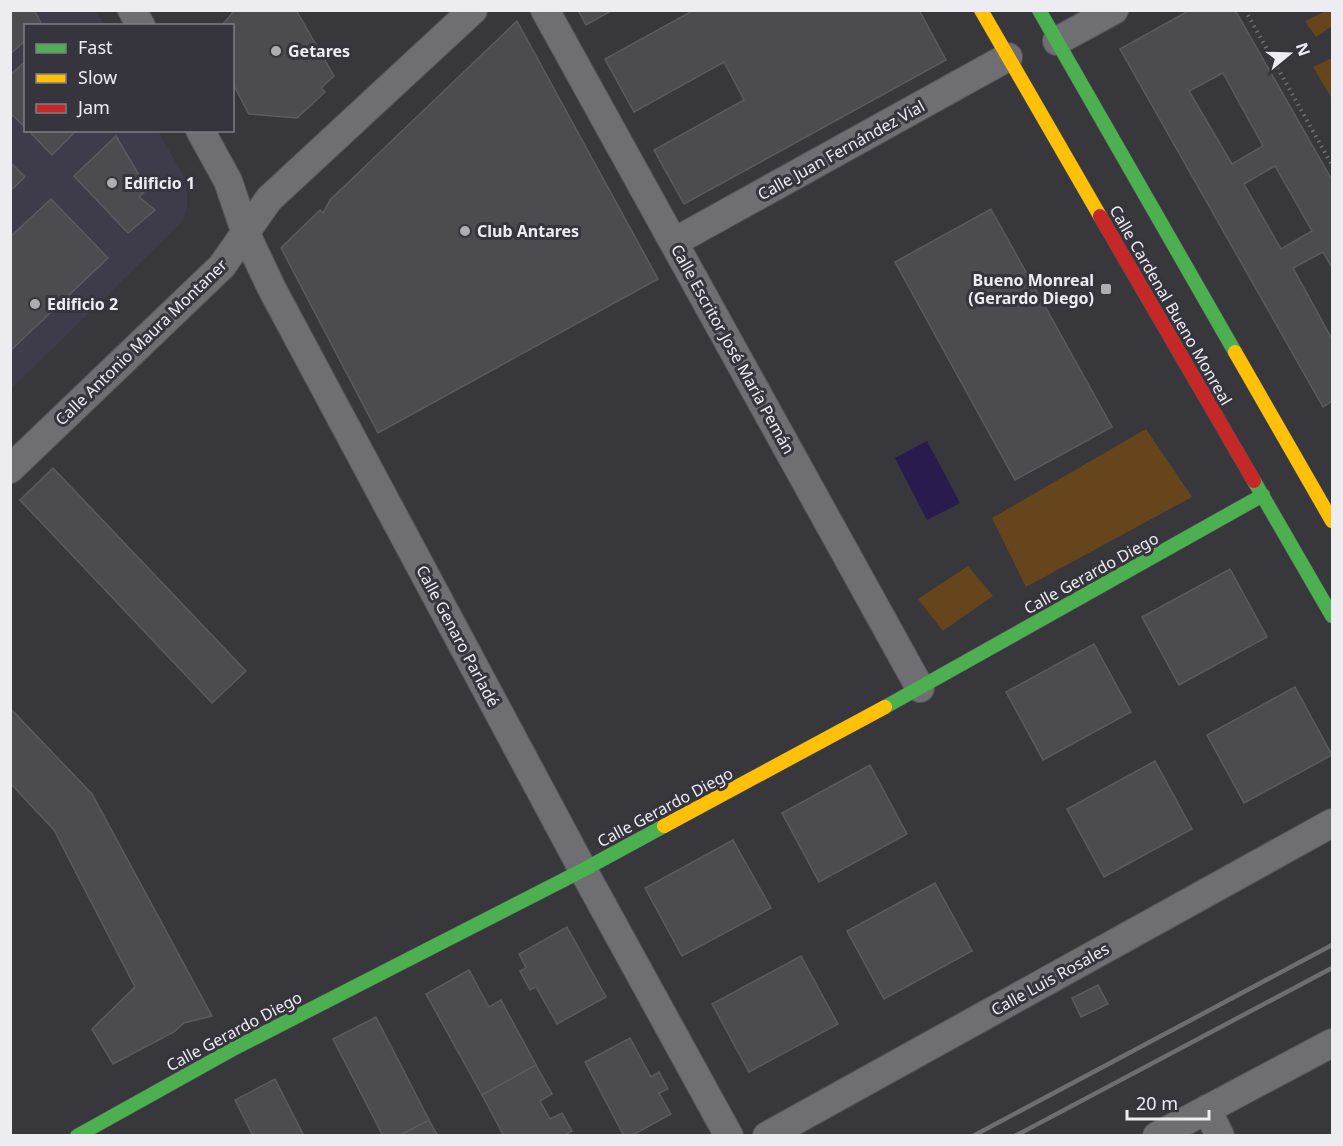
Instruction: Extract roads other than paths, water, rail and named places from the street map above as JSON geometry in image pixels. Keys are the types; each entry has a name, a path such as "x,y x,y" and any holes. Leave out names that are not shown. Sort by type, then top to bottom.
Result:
{"street":[{"path":"132,10 140,24"},
{"name":"Calle Antonio Maura Montaner","path":"10,470 222,266 269,199 472,10"},
{"name":"Calle Escritor José María Pemán","path":"545,10 920,688"},
{"name":"Calle Cardenal Bueno Monreal","path":"981,10 1332,616"},
{"name":"Calle Cardenal Bueno Monreal","path":"1039,10 1332,521"},
{"path":"1057,41 1114,10"},
{"name":"Calle Juan Fernández Vial","path":"674,242 1008,57"},
{"name":"Calle Genaro Parladé","path":"201,132 228,181 246,234 272,289 583,870 729,1136"},
{"name":"Calle Gerardo Diego","path":"77,1136 235,1048 583,870 920,688 1263,495"},
{"name":"Calle Luis Rosales","path":"767,1136 1332,823"},
{"path":"1157,1136 1331,1047"},
{"path":"1207,1109 1220,1136"}],"railway":[{"path":"973,1136 1332,945"},
{"path":"1015,1136 1332,968"}],"place":[{"name":"Getares","path":"276,51"},
{"name":"Edificio 1","path":"112,183"},
{"name":"Club Antares","path":"465,231"},
{"name":"Bueno Monreal (Gerardo Diego)","path":"1106,289"},
{"name":"Edificio 2","path":"35,304"}]}
